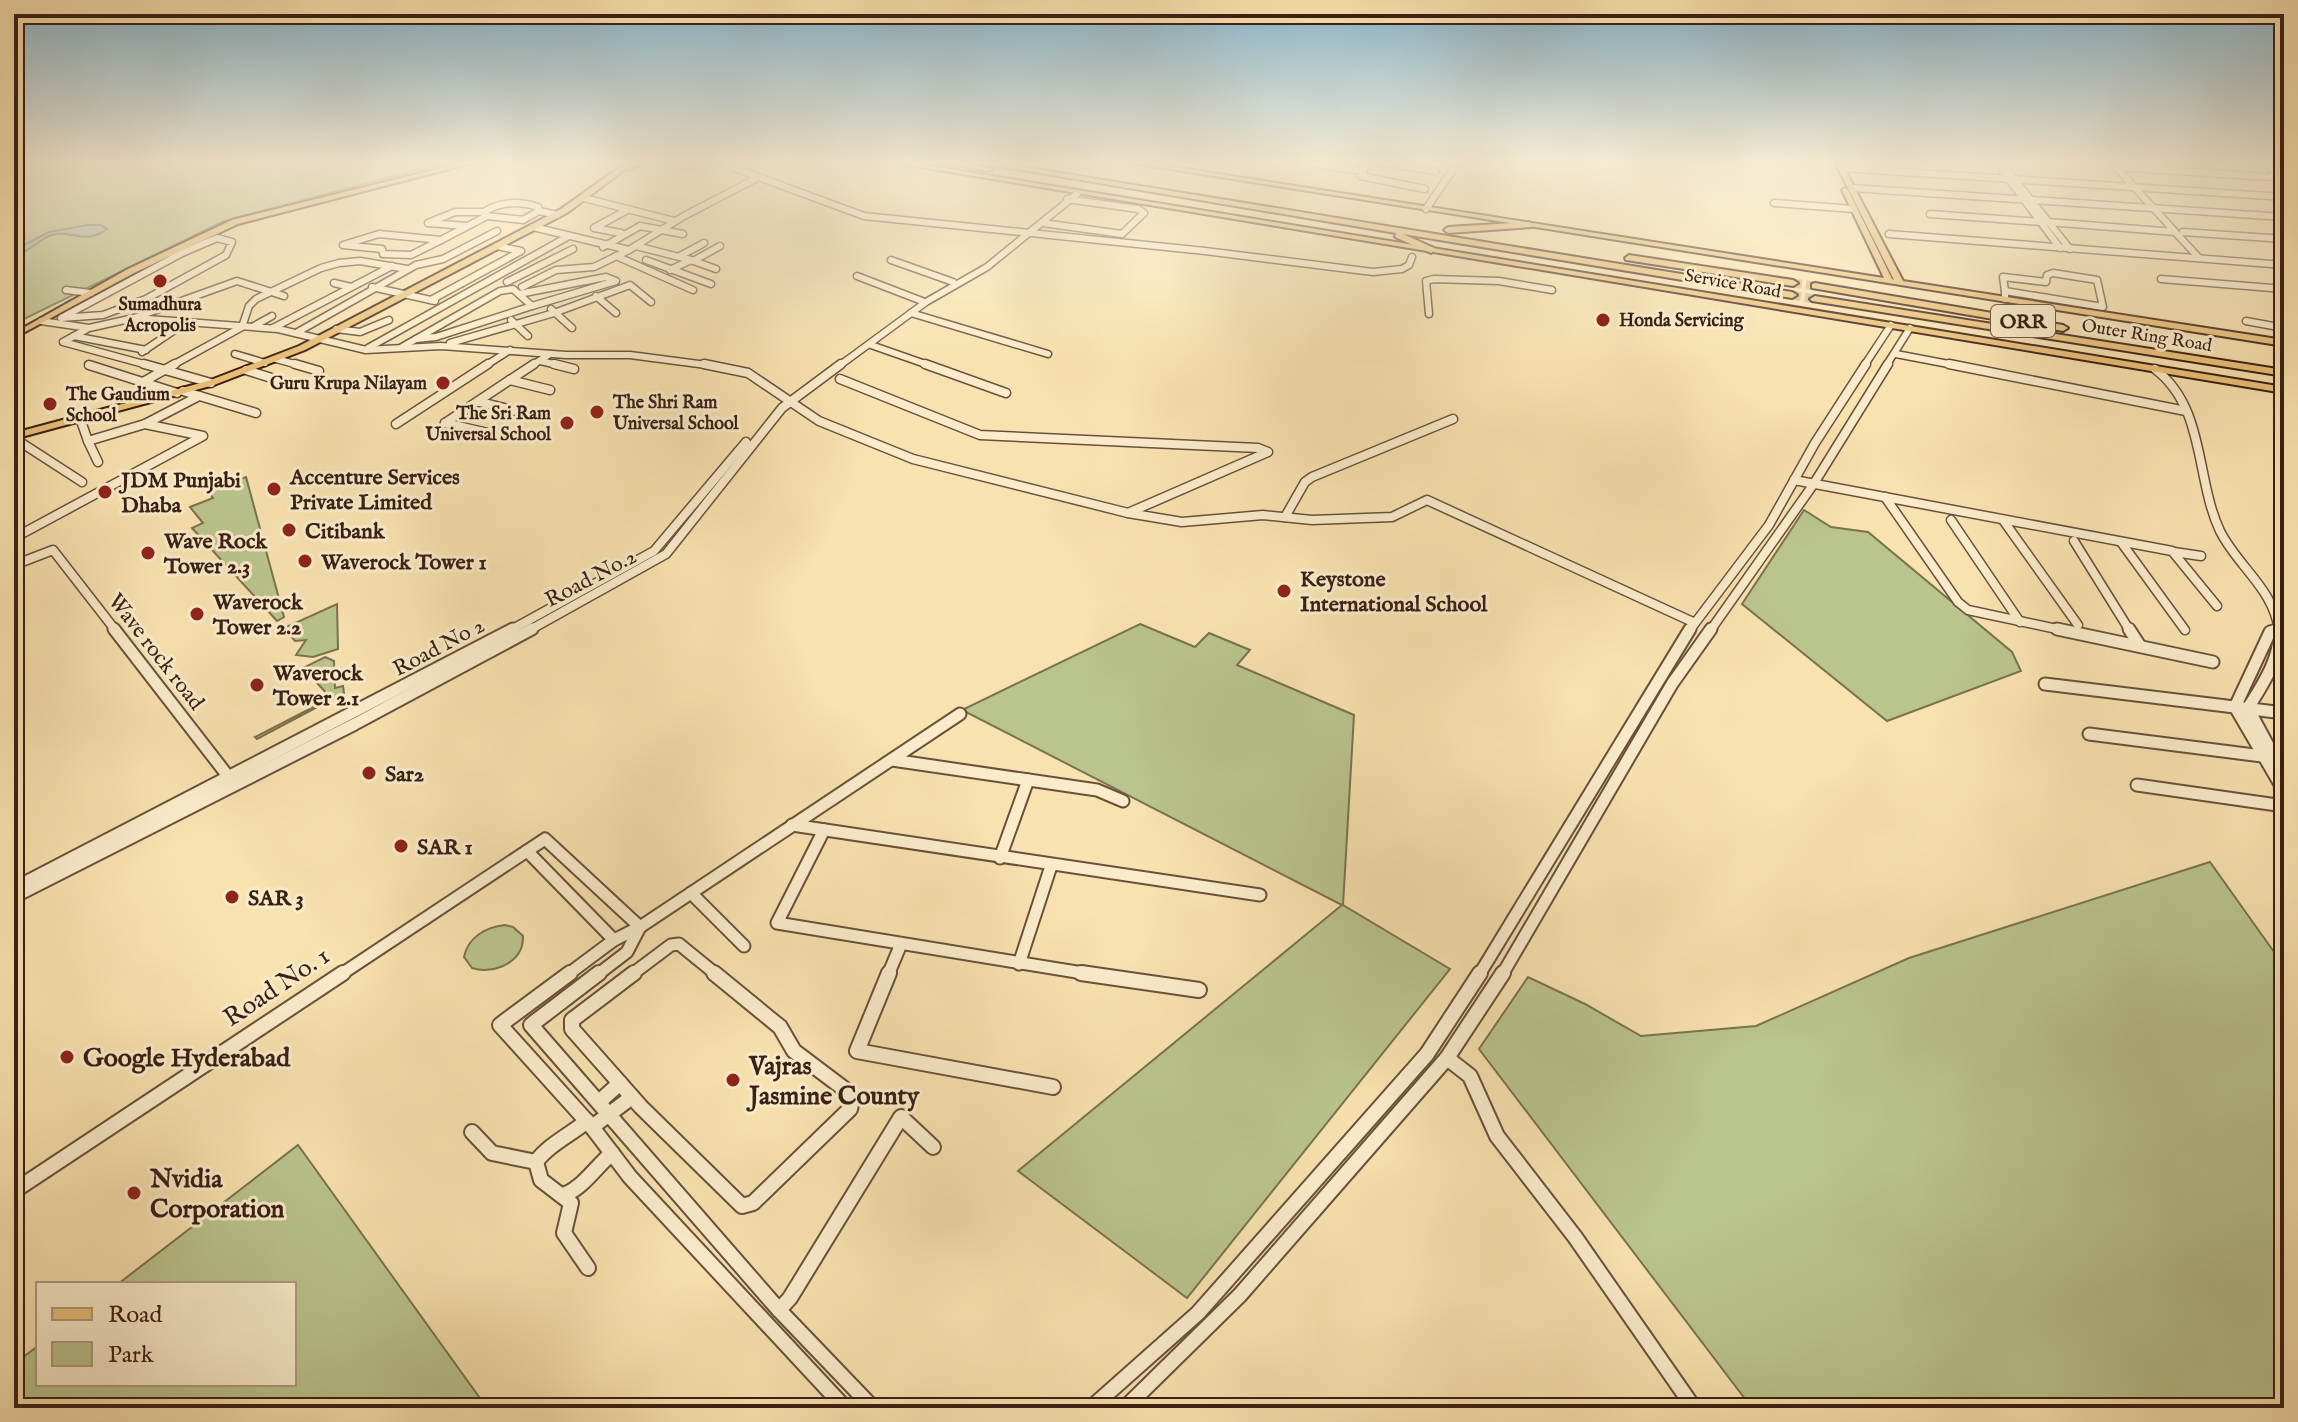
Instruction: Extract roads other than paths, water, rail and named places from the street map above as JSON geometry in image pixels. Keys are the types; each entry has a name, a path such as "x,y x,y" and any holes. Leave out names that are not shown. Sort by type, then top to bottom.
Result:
{"highway":[{"path":"1383,228 1431,250"},
{"path":"1385,228 1793,283"},
{"path":"1437,228 1792,295"},
{"path":"1448,230 1475,228"},
{"name":"Outer Ring Road","path":"1815,286 2284,364"},
{"name":"Outer Ring Road","path":"1815,299 2284,373"}],"main road":[{"path":"14,333 86,292 212,228"},
{"path":"14,333 41,321 86,292 222,228"},
{"path":"14,437 211,383 276,359 531,228"},
{"name":"Service Road","path":"1286,228 2284,390"},
{"name":"Service Road","path":"1551,228 1900,283 2005,295 2284,343"},
{"path":"1863,228 1889,281"},
{"path":"1873,228 1900,283"}],"street":[{"path":"402,236 417,228"},
{"path":"442,240 373,235 353,239 343,245 382,249 383,254 411,255 442,240 464,228"},
{"path":"547,228 606,245 680,256 716,269"},
{"path":"596,228 621,233"},
{"path":"598,250 635,228"},
{"path":"653,228 683,234"},
{"path":"988,228 1367,270 1397,271 1409,265 1412,257 1403,257 1401,263 1392,267 1367,270"},
{"path":"789,398 871,345 911,313 987,267 1032,228"},
{"path":"789,398 922,301 982,266 1034,228"},
{"path":"1081,228 1122,234 1128,228"},
{"path":"2050,228 2064,247"},
{"path":"2130,228 2284,239"},
{"path":"2176,228 2203,258"},
{"path":"520,290 556,270 590,268 632,248 660,229"},
{"path":"296,333 407,269 443,259 497,231"},
{"path":"2064,247 1890,236 1889,234 2284,263"},
{"path":"366,350 569,236"},
{"path":"131,271 144,273 217,238 232,242 226,255 149,298 81,321 61,318 144,273"},
{"path":"680,256 704,243"},
{"path":"431,300 521,251 497,246"},
{"path":"657,277 720,246"},
{"path":"507,282 573,249"},
{"path":"543,250 561,255"},
{"path":"332,253 354,261 407,269"},
{"path":"616,256 657,277 693,290"},
{"path":"646,260 711,284"},
{"path":"891,260 953,282"},
{"path":"143,382 242,327 249,306 267,292 321,268 354,261"},
{"path":"549,262 574,271"},
{"path":"271,329 392,266"},
{"path":"2053,273 2097,280 2103,307 2084,304 2005,295 2003,277 2046,282 2047,275 2053,273"},
{"path":"857,276 922,301"},
{"path":"404,348 489,297 510,289 606,277 616,281 532,306 510,319 441,346"},
{"path":"1429,314 1426,281 1434,279 1499,281 1552,290"},
{"path":"2161,279 2284,289"},
{"path":"211,383 63,342 89,328 134,318 237,281 284,296"},
{"path":"334,283 374,287 445,304"},
{"path":"418,339 554,313 630,285 651,302"},
{"path":"66,290 86,292"},
{"path":"520,290 532,306"},
{"path":"596,296 616,313"},
{"path":"489,297 528,336"},
{"path":"306,298 344,307"},
{"path":"547,305 572,328"},
{"path":"911,313 1048,354"},
{"path":"252,327 272,316"},
{"path":"134,318 271,329 366,350 441,346 550,354 630,355 692,362 748,373 833,428 913,459 1128,513 1182,522 1263,515 1312,520 1392,517 1427,500 1695,623"},
{"path":"336,329 360,332 389,320"},
{"path":"41,321 89,328"},
{"path":"2246,321 2284,328"},
{"path":"127,362 185,323"},
{"path":"1091,1408 1198,1313 1427,1054 1510,927 1680,642 1769,525 1891,325"},
{"path":"1125,1408 1240,1295 1447,1058 1497,984 1672,684 1813,485 1910,328"},
{"path":"74,336 146,350"},
{"path":"871,345 1006,393"},
{"path":"396,424 512,349"},
{"path":"235,354 265,363"},
{"path":"492,434 445,423 550,354"},
{"path":"1896,354 2186,411"},
{"path":"276,359 319,371"},
{"path":"540,361 574,369"},
{"path":"89,365 256,413"},
{"path":"2155,368 2168,375 2186,411 2218,529 2277,613 2281,626 2280,638 2262,684 2248,708"},
{"path":"246,370 297,386"},
{"path":"1865,370 1883,376"},
{"path":"840,379 980,435 1258,448 1268,452 1128,513"},
{"path":"510,380 550,390"},
{"path":"88,441 145,424 199,396"},
{"name":"Road No.2","path":"355,724 666,554 789,398"},
{"name":"Road No 2","path":"14,897 646,556 789,398"},
{"path":"480,402 516,411"},
{"path":"1835,415 1854,420"},
{"path":"80,418 98,462"},
{"path":"1285,517 1305,482 1312,477 1453,419"},
{"path":"14,538 203,436 145,424"},
{"path":"14,437 82,482"},
{"path":"1794,480 2201,556"},
{"path":"1885,497 1962,606 1976,613 2213,662"},
{"path":"1951,520 2020,622"},
{"path":"2003,520 2078,625"},
{"path":"2074,541 2140,646"},
{"path":"2121,542 2185,630"},
{"name":"Wave rock road","path":"15,567 53,550 232,781"},
{"path":"2172,551 2217,606"},
{"path":"2235,707 2270,632 2281,626"},
{"path":"2045,684 2284,713"},
{"path":"2235,707 2284,791"},
{"path":"2248,708 2284,775"},
{"path":"845,1408 630,1177 590,1124 500,1025 614,940 640,927 960,714"},
{"name":"Road No 2","path":"14,888 355,724"},
{"path":"2089,734 2262,756"},
{"path":"1613,754 1627,761"},
{"path":"892,760 1097,790 1123,801"},
{"path":"1000,858 1028,780"},
{"path":"2137,785 2284,806"},
{"path":"792,825 1260,895"},
{"path":"824,830 777,923 1019,964 1199,990"},
{"name":"Road No. 1","path":"14,1191 545,839 640,927"},
{"path":"527,851 614,940"},
{"path":"1019,964 1051,866"},
{"path":"691,893 744,946"},
{"path":"640,927 627,952 531,1025 779,1310 873,1408"},
{"path":"679,944 780,1027 794,1051 847,1091 852,1100 850,1109 753,1203 742,1206 632,1097 572,1029 572,1020 671,945 679,944"},
{"path":"901,944 857,1051 1053,1087"},
{"path":"1447,1058 1470,1076 1497,1136 1575,1237 1694,1408"},
{"path":"599,1102 620,1083"},
{"path":"588,1268 564,1233 571,1203 566,1194 543,1185 537,1176 536,1162 545,1149 610,1114 632,1097"},
{"path":"779,1310 790,1298 901,1117 933,1147"},
{"path":"472,1132 492,1153 536,1162"},
{"path":"566,1194 580,1188 590,1172 612,1153"}],"tunnel":[{"path":"1793,283 1815,286"},
{"path":"1792,295 1815,299"}],"place":[{"name":"Sumadhura Acropolis","path":"160,281"},
{"name":"Honda Servicing","path":"1603,320"},
{"name":"Guru Krupa Nilayam","path":"443,383"},
{"name":"The Gaudium School","path":"50,404"},
{"name":"The Shri Ram Universal School","path":"597,412"},
{"name":"The Sri Ram Universal School","path":"567,423"},
{"name":"Accenture Services Private Limited","path":"274,489"},
{"name":"JDM Punjabi Dhaba","path":"105,492"},
{"name":"Citibank","path":"289,530"},
{"name":"Wave Rock Tower 2.3","path":"148,553"},
{"name":"Waverock Tower 1","path":"305,561"},
{"name":"Keystone International School","path":"1284,591"},
{"name":"Waverock Tower 2.2","path":"197,614"},
{"name":"Waverock Tower 2.1","path":"257,685"},
{"name":"Sar2","path":"369,773"},
{"name":"SAR 1","path":"401,846"},
{"name":"SAR 3","path":"232,897"},
{"name":"Google Hyderabad","path":"67,1057"},
{"name":"Vajras Jasmine County","path":"733,1080"},
{"name":"Nvidia Corporation","path":"134,1193"}]}
